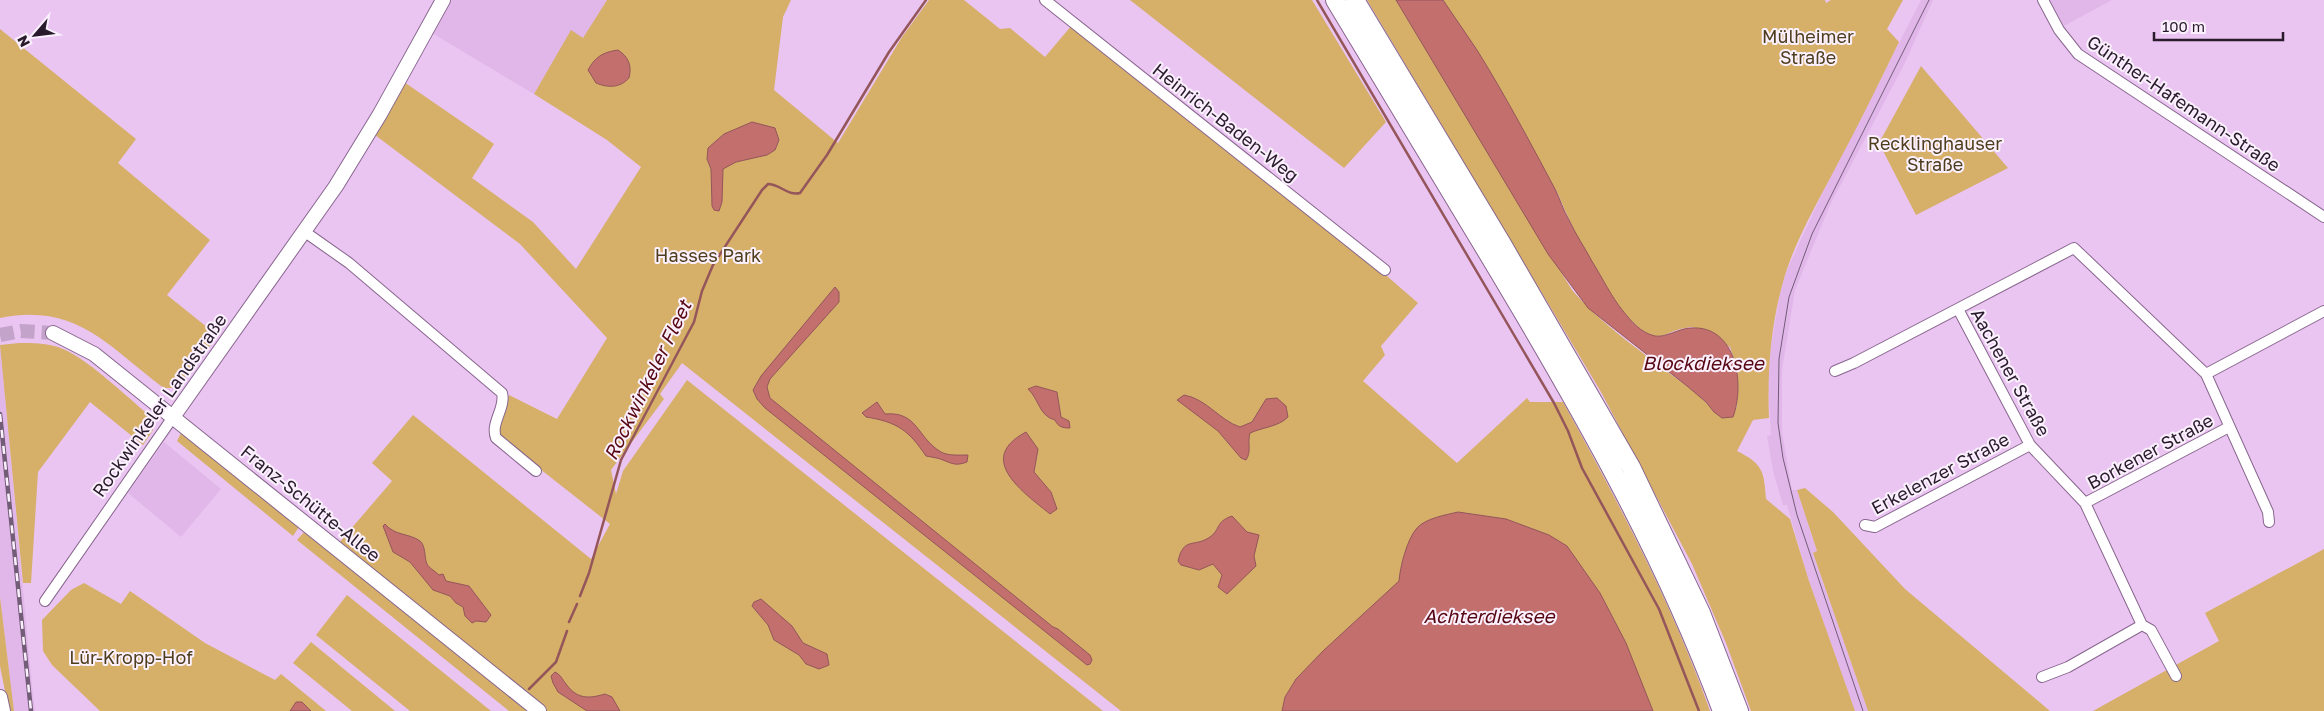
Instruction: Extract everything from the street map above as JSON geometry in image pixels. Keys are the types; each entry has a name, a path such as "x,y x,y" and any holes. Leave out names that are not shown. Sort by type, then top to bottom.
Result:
{"highway":[{"path":"1335,0 1555,367 1620,483 1682,613 1722,711"},
{"path":"1355,0 1517,270 1631,467 1701,613 1740,711"}],"main road":[{"name":"Rockwinkeler Landstraße","path":"173,417 305,232 377,119 443,0"},
{"name":"Franz-Schütte-Allee","path":"53,333 88,350 539,711"},
{"path":"0,697 3,711"}],"street":[{"name":"Heinrich-Baden-Weg","path":"1045,0 1385,270"},
{"name":"Günther-Hafemann-Straße","path":"2043,0 2059,30 2078,54 2324,217"},
{"path":"305,232 349,264 502,393 504,400 493,432 496,438 536,471"},
{"path":"1835,371 1854,364 2074,248 2206,374 2268,512 2269,522"},
{"name":"Aachener Straße","path":"1958,309 2030,445 2085,503 2142,625 2151,630 2176,676"},
{"path":"2206,374 2324,311"},
{"name":"Rockwinkeler Landstraße","path":"45,601 173,417"},
{"name":"Borkener Straße","path":"2085,503 2229,427"},
{"name":"Erkelenzer Straße","path":"1865,525 1875,527 2030,445"},
{"path":"2042,677 2068,667 2142,625"}],"shaded area":[{"path":"452,0 607,0 583,38 571,31 534,94 432,33"},
{"path":"1921,0 1933,0 1904,65 1830,205 1795,290 1782,370 1782,432 1792,490 1797,490 1817,552 1813,553 1868,711 1855,711 1809,581 1787,505 1783,505 1773,471 1767,436 1771,435 1768,387 1771,346 1780,292 1786,272 1822,194"},
{"path":"2050,0 2112,0 2064,26"},
{"path":"0,345 35,711 14,711 0,597"},
{"path":"164,442 221,489 181,537 128,493"}],"green space":[{"name":"Hasses Park","path":"607,0 791,0 783,17 774,90 838,143 902,37 929,0 964,0 1000,29 1010,28 1045,57 1072,25 1350,244 1418,303 1381,346 1385,355 1363,381 1457,463 1527,398 1530,402 1563,402 1643,554 1679,631 1710,711 1121,711 682,363 660,394 664,399 611,470 616,494 623,471 687,380 1103,711 545,711 338,544 392,481 372,463 413,415 591,559 610,524 498,436 497,428 509,395 557,419 607,338 520,244 375,135 404,82 494,144 472,178 533,222 576,269 641,167 607,140 534,94 571,30 583,38"},
{"path":"1130,0 1312,0 1386,122 1344,168"},
{"name":"Mülheimer Straße","path":"1367,0 1396,0 1572,290 1604,322 1697,394 1714,412 1737,407 1736,366 1730,347 1692,327 1655,336 1641,329 1627,316 1598,275 1558,194 1443,0 1825,0 1826,3 1831,0 1903,0 1887,29 1899,42 1809,219 1785,275 1773,328 1769,382 1769,418 1753,420 1737,451 1757,465 1763,475 1766,499 1790,519 1809,581 1855,711 1751,711 1726,643 1692,564 1601,392"},
{"path":"0,29 136,139 118,163 210,240 167,295 218,336 176,388 161,386 106,342 69,322 49,316 26,315 0,318"},
{"name":"Recklinghauser Straße","path":"1921,66 2008,168 1916,215 1879,143"},
{"path":"38,343 58,347 80,358 150,416 153,430 143,445 90,402 38,472 31,583 23,583 0,345"},
{"path":"181,433 213,452 299,527 293,536 177,441"},
{"path":"1805,488 1833,512 1905,589 2050,711 1868,711 1813,553 1817,551 1797,490"},
{"path":"305,531 533,711 509,711 297,540"},
{"path":"2324,549 2324,711 2093,711 2219,641 2205,613"},
{"name":"Lür-Kropp-Hof","path":"84,583 121,604 130,591 205,643 275,680 281,674 326,711 100,711 52,665 43,651 42,620 71,590"},
{"path":"347,595 491,711 410,711 316,635"},
{"path":"0,597 14,711 9,711 0,666"},
{"path":"311,642 395,711 352,711 293,663"}],"water":[{"name":"Blockdieksee","path":"1396,0 1443,0 1477,50 1507,101 1555,189 1575,231 1607,287 1633,323 1645,332 1655,336 1663,336 1687,328 1707,330 1719,336 1728,346 1734,359 1737,374 1737,404 1733,417 1722,418 1714,412 1706,402 1687,386 1588,308 1548,254"},
{"path":"618,50 629,62 629,78 622,84 614,86 596,83 588,70 591,65 600,56"},
{"path":"752,122 775,128 779,140 775,150 767,155 736,162 723,169 722,202 719,211 714,210 712,206 711,169 707,159 708,148 724,134"},
{"path":"835,287 839,292 839,302 770,379 767,387 770,398 1090,655 1092,660 1090,664 1087,665 765,408 757,399 753,390 761,376"},
{"path":"1036,386 1057,392 1061,417 1069,421 1070,428 1059,426 1055,420 1042,411 1028,389"},
{"path":"1184,395 1200,401 1226,420 1240,427 1252,422 1266,399 1277,398 1286,406 1288,417 1275,425 1250,433 1249,453 1246,460 1241,458 1218,431 1177,400"},
{"path":"877,402 885,414 896,414 911,421 927,440 941,452 951,455 968,455 967,462 955,464 926,456 914,440 902,429 877,419 866,417 862,413"},
{"path":"1026,432 1038,449 1034,472 1051,492 1057,509 1050,514 1017,486 1004,464 1004,453 1011,442"},
{"name":"Achterdieksee","path":"1458,512 1506,519 1549,535 1567,546 1600,593 1626,643 1653,711 1282,711 1285,697 1296,679 1323,651 1399,581 1405,553 1410,539 1417,528 1431,519"},
{"path":"1232,516 1247,532 1259,535 1254,556 1256,566 1227,594 1218,587 1222,575 1213,564 1199,570 1181,565 1178,561 1183,548 1210,537 1220,523"},
{"path":"385,524 393,531 420,541 428,565 439,575 443,574 446,581 469,586 491,615 486,622 476,621 472,623 465,616 463,607 450,596 433,590 410,562 393,552 383,526"},
{"path":"761,599 792,626 803,643 827,654 829,665 819,669 806,664 799,655 774,640 768,625 752,606 754,602"},
{"path":"555,672 574,693 588,697 605,694 612,697 620,711 587,711 558,692 551,676"},
{"path":"296,702 302,702 311,711 290,711"}],"waterway":[{"name":"Rockwinkeler Fleet","path":"580,596 589,573 621,460 694,322 702,291 713,265 762,190 768,184 791,193 800,193 827,155 889,52 926,0"},
{"path":"1317,0 1554,403 1568,431 1582,468 1659,609 1699,711"},
{"name":"Rockwinkeler Fleet","path":"569,622 577,604"},
{"name":"Rockwinkeler Fleet","path":"529,689 556,662 567,631"}],"tunnel":[{"path":"0,335 21,331 53,333"}],"tram line":[{"path":"1863,711 1797,515 1783,458 1778,423 1779,359 1789,297 1812,234 1929,0"}],"railway":[{"path":"0,414 31,711"}]}
